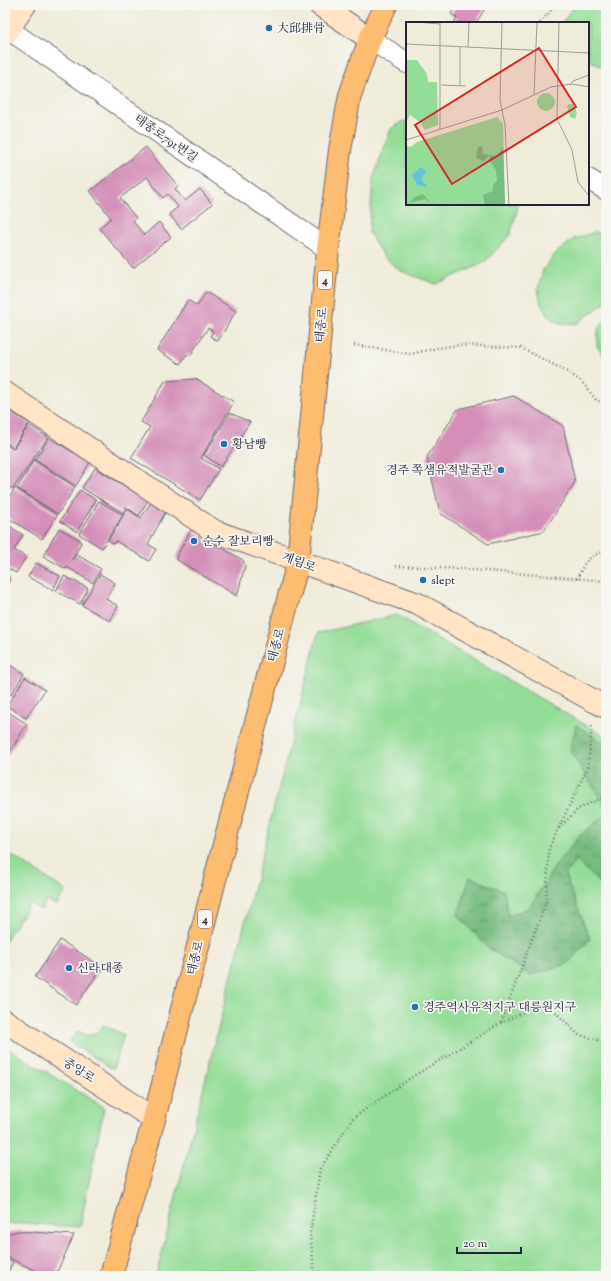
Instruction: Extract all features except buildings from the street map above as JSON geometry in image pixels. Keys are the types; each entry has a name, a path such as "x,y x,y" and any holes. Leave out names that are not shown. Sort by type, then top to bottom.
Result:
{"main road":[{"name":"태종로","path":"112,1276 298,562 328,249 340,150 350,95 370,39 386,5"}],"street":[{"path":"6,30 25,5"},
{"path":"320,5 406,62"},
{"name":"태종로791번길","path":"6,30 328,249"},
{"path":"589,180 606,190"},
{"name":"계림로","path":"5,393 214,530 298,562 418,604 600,704"},
{"name":"중앙로","path":"5,1021 154,1118"}],"path":[{"path":"541,22 556,5"},
{"path":"354,345 411,354 460,345 521,348 568,372 582,382 596,400 606,404"},
{"path":"577,579 585,562 592,556 606,550"},
{"path":"396,566 430,567 606,581"},
{"path":"501,1023 546,902 549,848 588,767 600,704"},
{"path":"558,830 578,809 606,796"},
{"path":"315,1276 310,1234 320,1169 353,1118 412,1077 501,1023 546,1002 579,1035 606,1042"}],"green space":[{"path":"582,5 606,13 606,70 592,61 589,62 589,22 563,22 571,10"},
{"path":"406,121 406,205 518,205 510,235 484,263 436,284 401,271 384,257 369,233 373,179 391,129 401,122"},
{"path":"595,232 606,237 606,302 576,324 559,323 548,316 541,304 538,289 543,270 555,254 574,239"},
{"path":"606,318 606,360 597,346 598,330"},
{"name":"경주역사유적지구 대릉원지구","path":"397,615 606,737 606,1276 156,1276 318,633"},
{"path":"576,725 606,744 606,807 570,751"},
{"path":"606,814 606,886 603,887 576,860 565,875 590,939 567,964 530,975 487,947 458,915 470,877 504,891 508,916 529,908 557,863 578,837"},
{"path":"5,851 66,891 56,906 47,900 41,910 30,903 5,941"},
{"path":"103,1025 124,1035 113,1069 69,1042 78,1031 88,1036 98,1032"},
{"path":"5,1047 104,1107 80,1227 22,1223 5,1225"}],"place":[{"name":"大邱排骨","path":"269,28"},
{"name":"황남빵","path":"224,444"},
{"name":"경주 쪽샘유적발굴관","path":"501,470"},
{"name":"순수 잘보리빵","path":"194,541"},
{"name":"slept","path":"423,580"},
{"name":"신라대종","path":"69,968"},
{"name":"경주역사유적지구 대릉원지구","path":"415,1007"}]}
